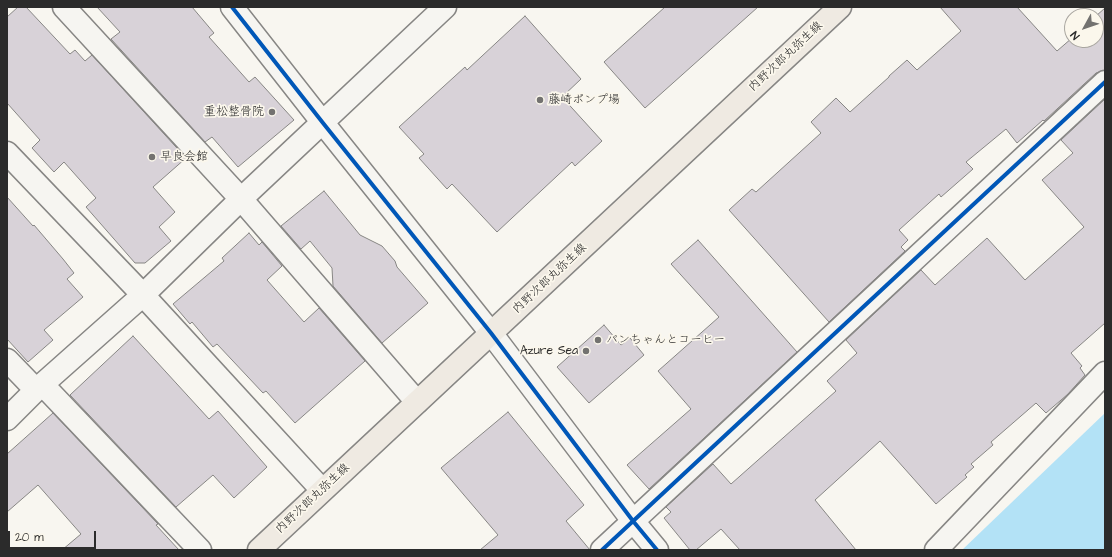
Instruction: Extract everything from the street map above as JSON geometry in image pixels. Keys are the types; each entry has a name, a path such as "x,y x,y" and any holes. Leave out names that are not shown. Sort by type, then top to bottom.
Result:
{"main road":[{"name":"内野次郎丸弥生線","path":"259,550 840,7"}],"street":[{"path":"64,7 241,200 417,402"},
{"path":"232,7 491,333 633,521 657,550"},
{"path":"7,419 39,388 143,295 241,200 446,7"},
{"path":"602,550 1105,82"},
{"path":"11,164 143,295 322,490"},
{"path":"7,360 39,388 200,550"},
{"path":"936,550 1105,373"}],"water":[{"path":"1105,413 1105,550 962,550"}],"building":[{"path":"18,7 26,7 70,54 75,50 85,61 92,55 186,158 153,187 175,212 159,227 171,241 145,263 135,263 86,207 96,198 64,162 54,172 32,148 40,140 7,103 7,17"},
{"path":"97,7 192,7 214,33 209,37 249,82 255,77 294,120 238,167 212,137 205,142 111,39 120,32"},
{"path":"665,7 758,7 645,108 604,62"},
{"path":"940,7 1017,7 1057,51 1064,45 1064,48 1104,48 1105,8 1105,70 1096,73 1044,121 1043,120 1017,143 1006,129 966,162 973,169 941,197 939,194 899,230 908,240 901,247 905,251 829,322 729,210 752,189 756,192 821,133 811,122 836,98 850,112 907,60 917,70 961,31"},
{"path":"525,16 581,79 562,97 602,141 575,166 572,162 497,232 452,184 447,189 419,158 424,154 399,127 465,67 467,70"},
{"path":"1105,99 1105,323 1071,353 1082,366 1080,368 1085,375 1068,394 1046,413 1036,403 991,442 993,445 971,464 974,467 965,475 967,477 936,504 880,441 815,500 856,550 740,550 721,529 696,550 690,550 664,518 671,512 666,507 713,464 731,484 836,391 827,381 857,353 846,340 921,270 935,285 987,238 1025,280 1084,227 1042,180 1073,153 1061,140"},
{"path":"324,191 360,235 382,246 395,261 397,267 428,303 382,343 333,286 332,268 310,241 301,249 281,226"},
{"path":"7,197 33,226 34,225 74,273 67,279 83,297 44,330 53,340 28,362 7,339"},
{"path":"249,233 259,245 262,242 282,266 267,280 304,322 319,308 365,361 295,423 266,391 263,393 217,344 213,347 192,322 190,324 173,304 224,261 222,258"},
{"path":"698,240 797,352 649,489 627,465 691,409 658,371 719,317 671,264"},
{"path":"604,325 621,345 630,338 644,355 589,403 557,367"},
{"path":"133,336 209,419 218,411 267,467 234,498 213,475 176,507 70,395"},
{"path":"508,412 584,505 566,521 590,550 480,550 498,535 441,468"},
{"path":"53,413 158,524 156,525 179,550 62,550 81,534 38,485 7,512 7,454"}],"cycle path":[{"path":"232,7 491,333 633,521 657,550"},
{"path":"602,550 1105,82"}],"place":[{"name":"藤崎ポンプ場","path":"540,100"},
{"name":"重松整骨院","path":"272,112"},
{"name":"早良会館","path":"152,157"},
{"name":"パンちゃんとコーヒー","path":"598,340"},
{"name":"Azure Sea","path":"586,351"}]}
